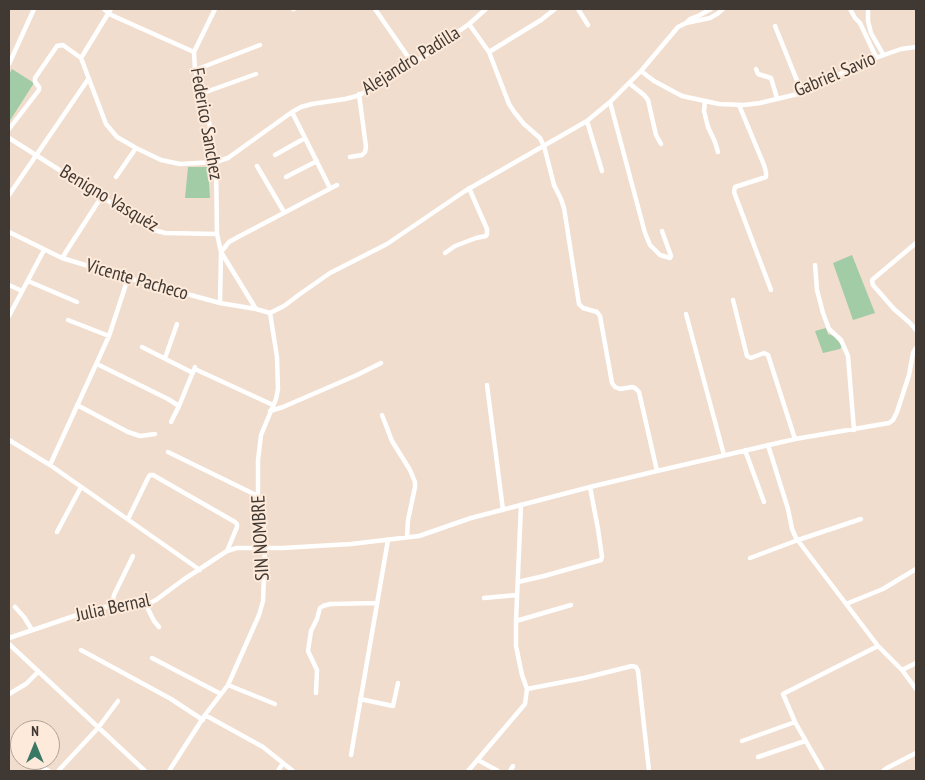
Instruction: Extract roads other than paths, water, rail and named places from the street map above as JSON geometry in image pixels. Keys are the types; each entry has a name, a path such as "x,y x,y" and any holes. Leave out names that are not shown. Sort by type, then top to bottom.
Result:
{"street":[{"path":"9,64 34,9"},
{"path":"104,9 194,52"},
{"name":"Federico Sanchez","path":"216,9 194,52 195,70 205,99 216,162 217,234 221,252 220,303"},
{"path":"374,9 413,64"},
{"path":"469,24 486,9"},
{"path":"489,52 542,20 555,9"},
{"path":"578,9 588,25"},
{"path":"686,23 690,19 711,9"},
{"path":"270,313 284,306 330,273 387,244 469,188 587,121 610,102 641,71 678,27 686,23 710,18 723,9"},
{"path":"850,9 860,23 876,57"},
{"path":"868,9 871,33 883,54"},
{"path":"9,129 39,90 35,78 57,46 63,45 81,58 110,11"},
{"name":"Alejandro Padilla","path":"81,58 106,124 117,138 161,160 180,164 216,162 228,158 292,112 302,107 346,99 390,79 469,24 489,52 509,104 520,120 540,138 544,146"},
{"path":"775,26 802,93"},
{"path":"195,70 260,45"},
{"name":"Gabriel Savio","path":"641,71 654,81 682,96 719,104 739,105 760,103 802,93 828,82 853,66 883,54 916,47"},
{"path":"756,70 758,74 771,78 777,98"},
{"path":"203,93 256,74"},
{"path":"10,192 89,78"},
{"path":"630,82 648,100 656,136 661,144"},
{"path":"350,157 362,155 366,147 360,94"},
{"path":"705,101 704,111 708,127 718,152"},
{"path":"610,102 645,233 650,246 660,255 670,258 671,256 662,231"},
{"path":"739,105 764,165 766,177 735,187 734,192 772,290"},
{"path":"292,112 330,188"},
{"path":"587,121 602,171"},
{"name":"Benigno Vasquéz","path":"9,138 154,230 174,233 217,234"},
{"path":"275,155 306,138"},
{"path":"544,146 554,185 562,199 564,208 579,304 583,308 597,312 600,316 612,383 620,389 632,387 639,392 656,471"},
{"path":"116,177 136,148"},
{"path":"286,177 317,161"},
{"path":"257,166 284,212"},
{"path":"256,309 221,252 229,242 336,185"},
{"path":"445,253 455,246 486,236 487,234 487,229 469,188"},
{"path":"62,258 102,196"},
{"name":"Vicente Pacheco","path":"9,232 62,258 220,303 270,313"},
{"path":"916,243 872,280 873,285 894,309 916,330"},
{"path":"9,316 44,250"},
{"path":"815,266 823,313 829,329 842,340 848,356 854,430"},
{"path":"50,466 109,336 128,278"},
{"path":"28,281 76,302"},
{"path":"9,285 22,291"},
{"path":"733,300 747,356 752,358 764,354 768,355 795,439"},
{"name":"SIN NOMBRE","path":"169,771 228,685 263,601 265,548 263,515 258,496 258,460 261,435 278,389 275,340 270,313"},
{"path":"686,314 724,455"},
{"path":"68,320 109,336"},
{"path":"165,358 177,324"},
{"path":"142,347 273,405"},
{"name":"Julia Bernal","path":"9,638 86,612 112,606 146,605 227,551 237,548 342,545 419,536 471,518 590,486 795,439 889,423 893,420 909,375 913,353 916,348"},
{"path":"270,411 381,363"},
{"path":"96,364 179,406"},
{"path":"171,422 195,370"},
{"path":"487,385 503,510"},
{"path":"77,405 128,432 140,436 155,434"},
{"path":"382,416 392,441 410,470 414,482 407,537"},
{"path":"9,440 128,519 200,570"},
{"path":"768,445 788,509 792,529 798,540 878,646 902,670 916,689"},
{"path":"746,450 764,502"},
{"path":"168,452 258,496"},
{"path":"128,519 148,478 150,475 153,475 235,522 237,527 227,551"},
{"path":"518,582 601,560 601,547 590,486"},
{"path":"57,532 80,487"},
{"path":"468,771 524,704 528,689 522,675 516,646 521,505"},
{"path":"750,558 861,519"},
{"path":"351,755 388,540"},
{"path":"112,606 114,595 133,556"},
{"path":"846,604 883,589 916,568"},
{"path":"484,598 517,594"},
{"path":"316,693 317,670 308,651 311,631 320,608 330,604 377,603"},
{"path":"516,621 571,604"},
{"path":"146,605 159,627"},
{"path":"15,607 32,630"},
{"path":"9,644 145,771"},
{"path":"823,771 795,722 783,696 784,692 878,646"},
{"path":"81,650 204,718 256,742 293,771"},
{"path":"152,658 221,694"},
{"path":"902,670 916,664"},
{"path":"528,689 632,666 636,667 649,771"},
{"path":"9,694 26,684 38,672"},
{"path":"360,700 393,706 398,683"},
{"path":"228,685 275,704"},
{"path":"60,769 98,728 118,701"},
{"path":"742,741 795,722"},
{"path":"758,757 805,741"},
{"path":"883,771 916,753"},
{"path":"478,760 498,771"},
{"path":"278,771 283,763"}]}
